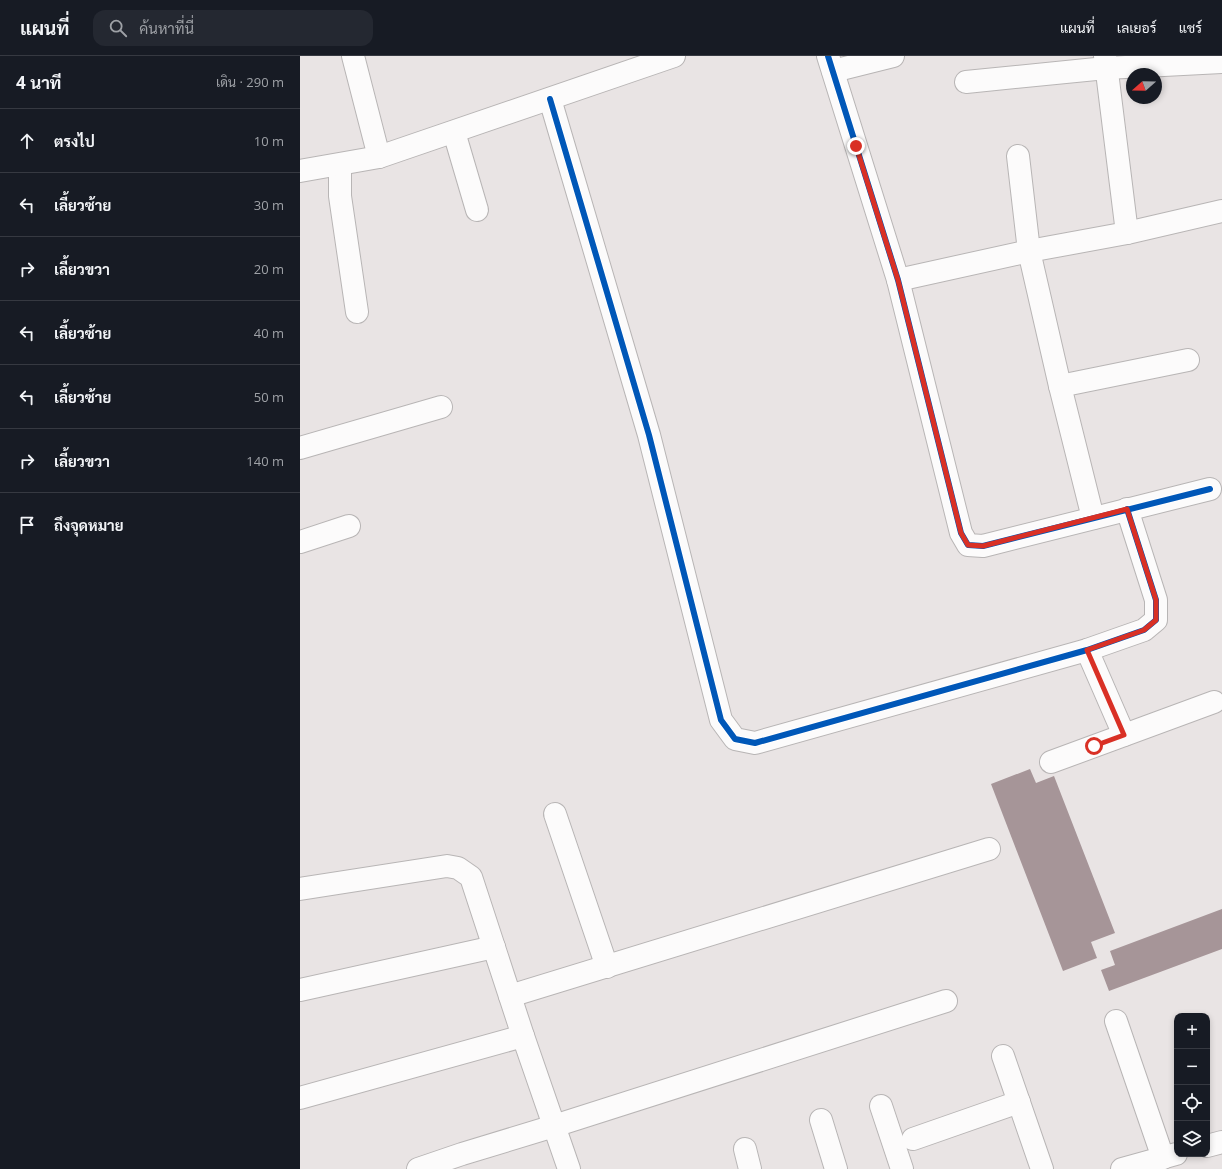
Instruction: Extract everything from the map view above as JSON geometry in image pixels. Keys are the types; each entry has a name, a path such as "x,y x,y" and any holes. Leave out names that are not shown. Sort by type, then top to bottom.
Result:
{"street":[{"path":"353,56 379,157"},
{"path":"300,171 379,157 674,56"},
{"path":"892,56 830,63 898,280 961,533 968,545 983,546 1210,489"},
{"path":"1106,62 1127,233"},
{"path":"966,82 1106,62 1222,62"},
{"path":"550,99 649,435 722,720 735,739 755,743 1087,650 1144,630 1156,620 1156,600 1127,509"},
{"path":"454,132 477,210"},
{"path":"1018,156 1029,251 1060,386 1093,518"},
{"path":"340,165 340,196 358,312"},
{"path":"898,280 1029,251 1127,233 1222,211"},
{"path":"1060,386 1188,360"},
{"path":"300,448 441,407"},
{"path":"300,542 349,526"},
{"path":"1087,650 1124,735"},
{"path":"1051,762 1214,702"},
{"path":"555,814 607,966"},
{"path":"510,996 989,849"},
{"path":"300,889 447,866 458,868 471,877 522,1036 569,1169"},
{"path":"300,990 494,947"},
{"path":"418,1169 946,1001"},
{"path":"1116,1021 1170,1156 1122,1169"},
{"path":"300,1098 522,1036"},
{"path":"1003,1056 1042,1169"},
{"path":"912,1139 1019,1102"},
{"path":"881,1106 902,1169"},
{"path":"821,1120 836,1169"},
{"path":"1210,1145 1222,1142"}],"building":[{"path":"1030,769 1036,783 1054,776 1115,933 1091,942 1097,958 1063,971 991,784"},
{"path":"1222,909 1222,949 1109,991 1101,970 1115,965 1110,951"}],"cycle path":[{"path":"828,56 898,280 961,533 968,545 983,546 1210,489"},
{"path":"550,99 649,435 721,720 735,739 755,743 1087,650 1144,630 1156,620 1156,600 1127,509"}],"route":[{"path":"856,146 898,280 961,533 968,545 983,546 1127,509 1156,600 1156,620 1144,630 1087,650 1124,735 1094,746"}]}
